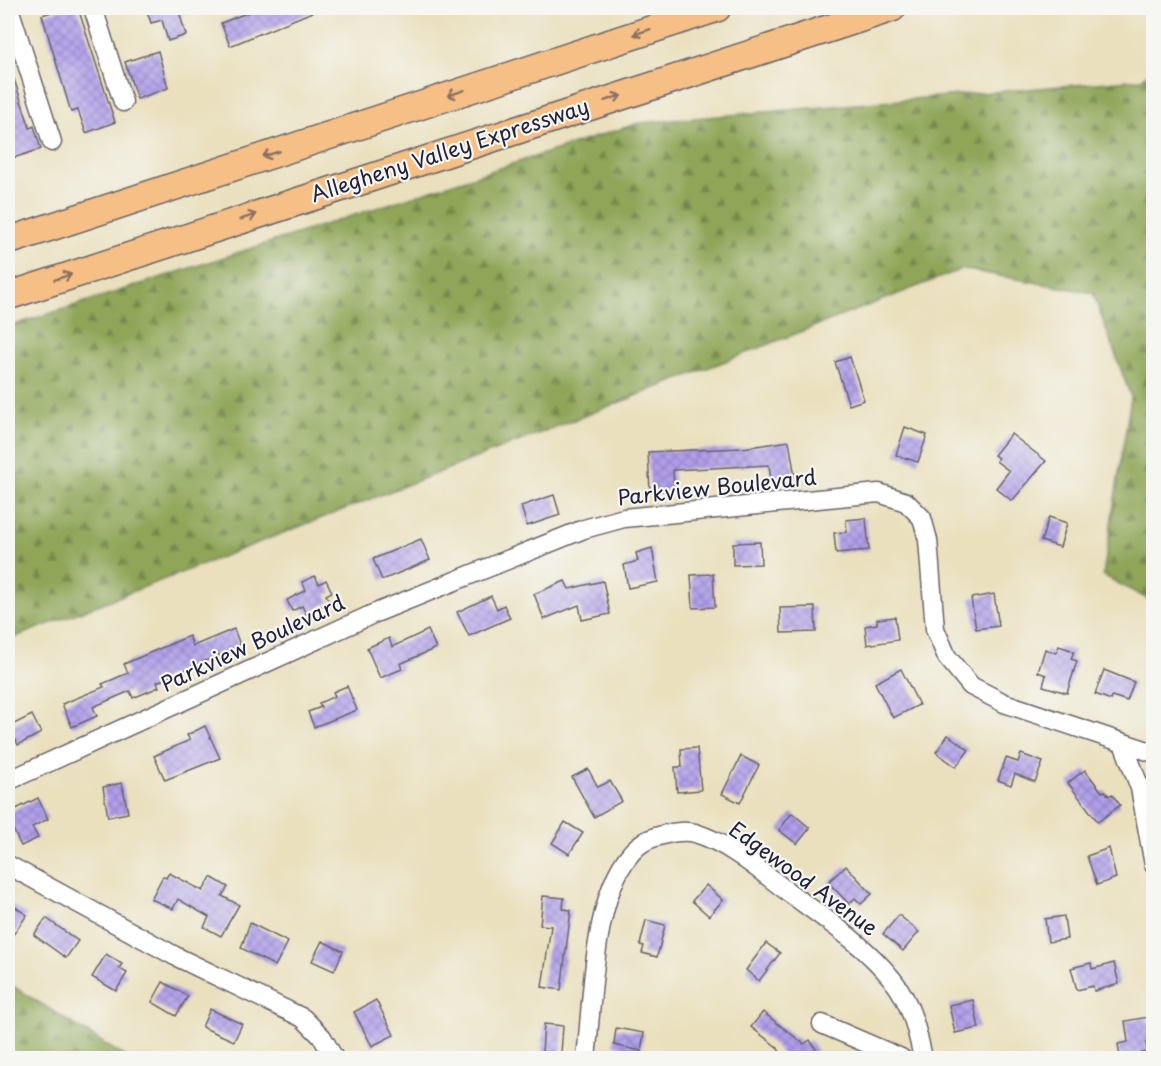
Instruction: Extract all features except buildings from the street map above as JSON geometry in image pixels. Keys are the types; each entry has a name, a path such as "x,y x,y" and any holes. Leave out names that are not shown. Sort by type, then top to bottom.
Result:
{"highway":[{"path":"8,241 717,8"},
{"name":"Allegheny Valley Expressway","path":"8,296 892,8"}],"street":[{"path":"9,8 52,142"},
{"path":"93,8 123,102"},
{"name":"Parkview Boulevard","path":"8,781 373,614 585,529 624,518 879,493 906,502 922,518 928,540 935,629 947,657 971,686 1004,703 1154,753"},
{"path":"1123,742 1140,788 1154,865"},
{"name":"Edgewood Avenue","path":"586,1059 601,926 609,889 623,862 640,844 665,834 692,832 726,846 866,952 892,979 910,1007 923,1059"},
{"path":"8,865 175,956 303,1018 322,1037 334,1059"},
{"path":"822,1024 901,1059"}],"green space":[{"path":"1153,68 1153,602 1103,575 1131,397 1093,293 962,269 8,640 8,327 639,123 1142,79"},
{"path":"8,983 127,1058 8,1058"}]}
